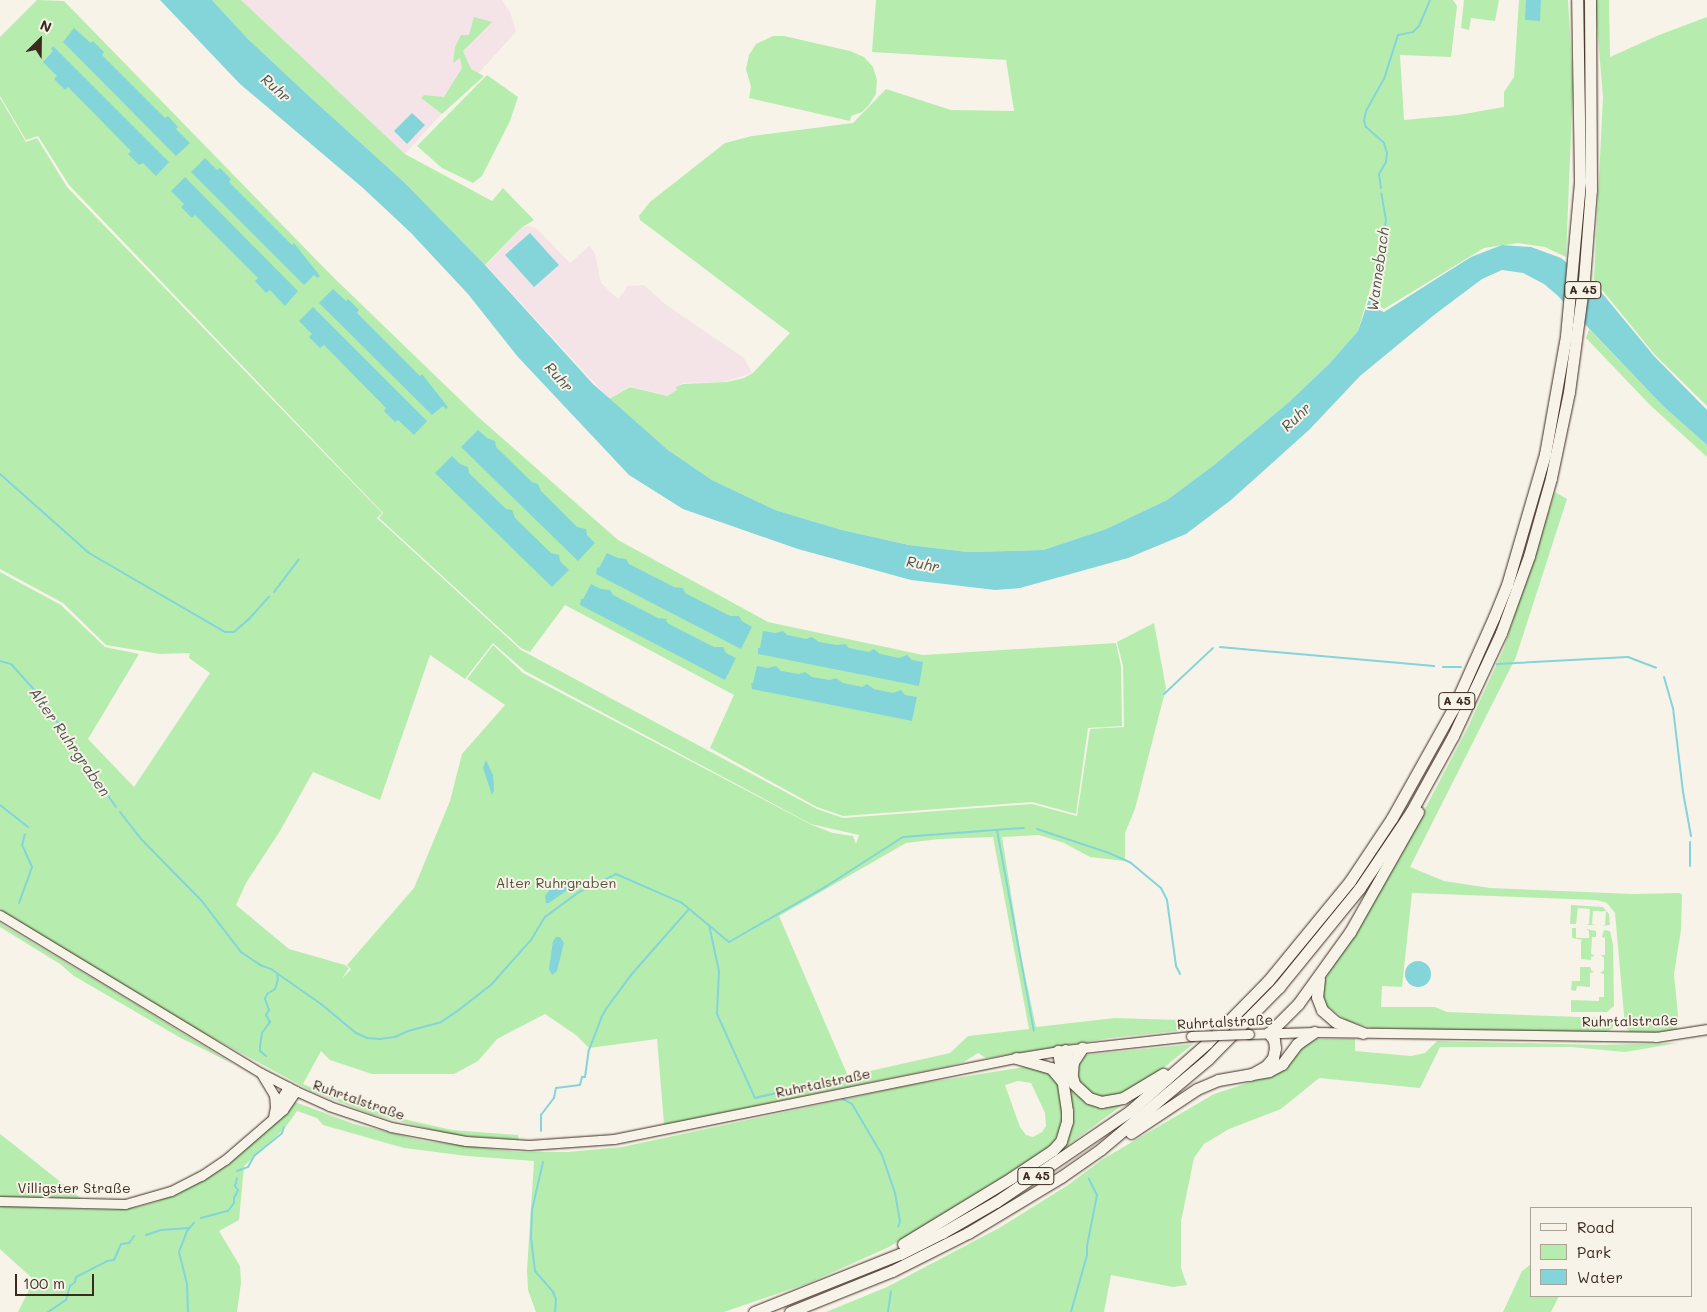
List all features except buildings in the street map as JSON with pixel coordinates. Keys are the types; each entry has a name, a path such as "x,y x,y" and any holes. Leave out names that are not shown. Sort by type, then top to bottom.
{"highway":[{"name":"A 45","path":"790,1312 892,1271 968,1233 1061,1177 1101,1149 1209,1058 1279,987 1318,942 1388,848 1423,792 1481,680 1504,625 1529,556 1542,490 1569,392 1584,280 1590,190 1586,85 1577,0"},
{"name":"A 45","path":"1586,85 1590,0"},
{"name":"A 45","path":"754,1312 900,1254 996,1202 1130,1111 1207,1043 1268,982 1350,881 1412,785 1453,709 1494,618 1542,490"},
{"path":"1250,1075 1266,1066 1273,1058 1274,1040 1269,1033 1298,1004 1323,971 1368,904 1428,794 1453,736"},
{"path":"1323,971 1316,991 1322,1010 1336,1022 1363,1033"},
{"path":"1101,1149 1125,1136 1197,1089 1218,1080 1269,1071 1282,1064 1297,1044 1314,1032"},
{"path":"1016,1058 1044,1065 1067,1079 1089,1098 1101,1102 1111,1101 1147,1085 1207,1043"},
{"path":"1067,1079 1073,1062 1082,1048"},
{"path":"845,1277 954,1215 1053,1150 1061,1140 1067,1121 1067,1079 1062,1050"}],"main road":[{"name":"Ruhrtalstraße","path":"0,914 260,1073 292,1089 367,1120 417,1134 501,1144 560,1144 614,1139 671,1130 928,1074 1016,1058 1062,1050 1191,1036 1314,1032 1656,1038 1707,1029"},
{"path":"260,1073 271,1087 275,1108 273,1118"},
{"path":"275,1108 292,1089"},
{"name":"Villigster Straße","path":"0,1202 112,1205 147,1199 189,1182 214,1168 241,1147 288,1105 292,1089"}],"shaded area":[{"path":"241,0 502,0 510,12 516,32 405,154"},
{"path":"526,226 536,228 570,263 589,246 595,253 601,283 618,299 628,286 644,285 665,304 744,358 752,373 724,382 683,383 676,387 678,390 667,396 630,386 609,399 486,265 521,228"}],"green space":[{"path":"37,0 64,1 331,275 477,416 618,540 768,622 923,655 1116,643 1121,666 1122,726 1088,728 1076,814 1032,802 843,816 817,807 710,748 734,695 565,605 530,652 521,648 379,518 383,513 69,185 38,136 26,140 0,96 0,37"},
{"path":"212,0 241,0 405,154 492,201 503,188 534,220 521,228 485,265 405,183 247,38"},
{"path":"876,0 1453,0 1457,6 1451,57 1400,55 1404,120 1458,115 1504,107 1504,92 1514,77 1519,0 1568,0 1573,85 1566,257 1545,247 1518,243 1484,248 1384,309 1381,307 1373,279 1358,331 1329,364 1289,402 1214,465 1167,500 1106,529 1043,550 968,552 909,545 842,530 775,510 712,480 668,450 609,399 630,387 667,396 677,390 676,387 683,384 727,382 744,378 753,373 790,333 640,220 639,216 650,202 725,143 752,136 853,123 886,89 951,110 1014,111 1006,60 872,52"},
{"path":"1464,0 1499,0 1495,21 1471,18 1469,30 1461,28"},
{"path":"1595,0 1609,0 1610,57 1659,35 1707,17 1707,406 1655,355 1594,280 1603,97"},
{"path":"474,17 492,22 463,51 471,69 484,76 442,114 421,98 424,95 444,97 462,68 460,58 453,63 455,47 461,35 469,35"},
{"path":"773,36 784,36 850,51 864,57 873,67 877,80 876,94 869,105 862,112 851,116 850,121 749,98 751,87 746,69 749,55 756,44"},
{"path":"487,75 518,97 510,121 482,176 473,183 442,168 417,146"},
{"path":"0,98 26,142 37,138 67,187 382,513 377,518 521,650 817,809 843,818 1032,804 1077,816 1090,729 1124,727 1123,666 1117,642 1154,623 1166,688 1135,809 1125,833 1125,861 1090,857 1064,843 1039,835 1002,837 1021,956 1036,1027 1115,1018 1180,1020 1197,1029 1110,1038 986,1058 978,1053 964,1062 948,1066 668,1124 664,1124 657,1039 589,1048 576,1035 545,1014 497,1039 478,1061 454,1074 372,1074 330,1060 321,1051 303,1084 331,1096 390,1116 452,1130 518,1135 519,1140 453,1135 371,1114 311,1091 180,1020 0,910 0,572 61,605 105,647 139,654 88,739 134,787 210,673 189,658 190,653 160,654 106,645 63,603 0,569","holes":["493,643 525,671 811,824 859,835 856,844 853,836 833,833 812,825 523,673 493,645 467,679 505,705 462,754 450,801 414,888 347,965 351,969 342,979 349,968 345,965 289,949 236,905 246,883 280,831 313,772 380,800 430,655 465,679","993,837 1029,1029 968,1036 950,1053 848,1076 779,916 906,843 939,839"]},
{"path":"1589,329 1663,406 1707,445 1707,457 1650,405 1586,338"},
{"path":"1555,492 1567,499 1516,657 1410,867 1444,881 1490,888 1633,894 1680,893 1682,895 1681,930 1674,974 1679,1025 1676,1025 1677,1029 1651,1033 1630,1032 1625,1026 1615,913 1607,903 1597,900 1412,893 1402,987 1382,986 1381,1007 1435,1007 1447,1012 1607,1018 1613,1023 1613,1028 1605,1033 1373,1028 1347,1021 1323,1003 1324,981 1399,858 1467,729 1504,648"},
{"path":"1571,905 1603,907 1609,914 1610,925 1601,926 1605,925 1606,911 1593,911 1592,924 1596,925 1586,925 1589,924 1590,909 1578,908 1576,924 1570,924"},
{"path":"0,923 233,1064 179,1037 74,976 60,964 0,927"},
{"path":"1572,928 1576,928 1576,938 1589,938 1589,931 1586,929 1596,931 1596,937 1592,937 1591,954 1595,956 1591,957 1591,960 1581,959 1581,941 1583,940 1572,938"},
{"path":"1604,930 1610,931 1613,945 1614,1006 1607,1012 1571,1012 1571,1000 1599,1001 1599,997 1604,997 1604,974 1600,973 1604,970 1604,958 1601,955 1605,955 1605,938 1602,937"},
{"path":"1580,967 1590,967 1594,972 1590,973 1590,987 1577,986 1576,991 1571,990 1572,981 1580,981"},
{"path":"1314,1039 1355,1039 1355,1051 1411,1056 1425,1053 1437,1041 1601,1045 1678,1043 1625,1052 1571,1047 1440,1047 1420,1088 1319,1078 1281,1109 1229,1129 1204,1144 1194,1158 1181,1221 1181,1268 1187,1285 1173,1287 1111,1275 1104,1312 826,1312 887,1287 999,1228 1068,1185 1103,1159 1214,1094 1275,1074 1305,1042"},
{"path":"1193,1044 1151,1078 1110,1098 1094,1096 1082,1088 1076,1077 1077,1062 1085,1055"},
{"path":"1062,1065 1076,1095 1089,1103 1144,1089 1045,1162 1065,1137"},
{"path":"1031,1066 1038,1067 1057,1078 1064,1125 1049,1149 889,1247 809,1283 724,1312 536,1312 528,1290 527,1270 534,1161 467,1156 404,1148 323,1125 317,1118 297,1111 285,1128 244,1166 239,1220 219,1231 240,1266 241,1283 237,1312 18,1312 34,1280 0,1249 0,1206 110,1210 138,1207 156,1202 198,1183 230,1163 295,1102 354,1124 424,1141 519,1152 568,1152 622,1147 911,1085","holes":["1018,1081 1031,1083 1045,1113 1046,1126 1042,1132 1033,1137 1026,1135 1020,1127 1005,1085"]},
{"path":"0,1134 18,1148 83,1200 0,1197"},
{"path":"1530,1265 1530,1297 1558,1297 1551,1312 1503,1312 1522,1271"}],"water":[{"name":"Ruhr","path":"160,0 212,0 247,38 405,183 485,265 593,384 668,450 712,480 775,510 842,530 909,545 968,552 1043,550 1106,529 1167,500 1214,465 1289,402 1329,364 1358,331 1377,276 1377,309 1384,312 1471,257 1502,245 1531,247 1561,258 1597,287 1654,356 1707,410 1707,445 1663,406 1557,295 1544,284 1523,273 1502,270 1482,279 1434,315 1360,376 1310,429 1231,500 1186,534 1128,558 1020,588 995,590 911,580 798,549 683,509 629,475 518,357 468,294 411,233 363,188 240,84"},
{"path":"1526,0 1541,0 1540,21 1525,20"},
{"path":"74,28 91,43 93,41 104,52 102,55 165,118 168,116 178,127 176,129 190,143 176,156 63,42"},
{"path":"53,46 169,162 156,176 143,163 139,165 128,154 131,151 68,87 65,90 54,79 57,76 43,62 53,51 51,49"},
{"path":"412,113 425,125 407,144 394,131"},
{"path":"205,158 217,170 220,168 231,179 229,182 292,245 294,243 320,276 317,278 314,275 304,285 191,172"},
{"path":"185,177 298,291 285,306 270,290 266,293 255,281 258,278 195,215 192,218 181,207 184,204 171,191"},
{"path":"530,233 559,265 534,287 505,255"},
{"path":"333,289 346,301 348,299 359,310 357,313 420,376 422,374 448,407 446,409 443,406 432,415 319,303"},
{"path":"313,307 427,421 414,435 398,420 395,422 384,411 386,408 324,345 320,348 309,337 312,334 299,321"},
{"path":"478,430 487,438 495,441 496,447 532,482 538,484 541,491 577,527 586,529 587,535 595,543 578,561 461,447"},
{"path":"452,456 460,464 468,467 469,473 506,509 512,510 515,518 551,553 559,555 560,561 569,570 552,587 435,473"},
{"path":"607,553 626,559 629,564 674,587 683,588 685,593 730,616 739,616 742,621 752,627 741,649 596,574 597,567 599,568"},
{"path":"591,584 601,589 610,590 613,595 658,618 667,619 666,621 669,624 714,647 723,647 726,653 736,658 725,680 580,605 581,599 583,599"},
{"path":"763,631 775,633 783,631 787,635 806,639 812,637 819,642 837,645 845,644 849,648 869,652 874,649 880,654 899,658 907,655 912,660 923,662 919,686 758,654"},
{"path":"757,666 768,668 776,666 781,671 799,674 805,672 812,677 830,680 836,678 843,683 862,687 867,684 874,689 893,693 901,690 905,695 917,697 912,721 752,689 751,683 753,683"},
{"path":"486,760 493,775 494,791 492,795 483,768"},
{"path":"567,879 574,883 573,886 549,903 546,903 545,896 550,889 560,880"},
{"path":"556,937 560,937 564,943 557,971 552,975 549,969 553,941"},
{"path":"1418,961 1427,965 1431,974 1427,983 1418,987 1409,983 1405,974 1409,965"}],"waterway":[{"name":"Wannebach","path":"1381,188 1379,174 1386,162 1387,153 1384,143 1366,127 1364,121 1366,111 1384,79 1398,35 1413,32 1419,26 1430,0"},
{"name":"Wannebach","path":"1377,277 1386,220 1381,193"},
{"path":"0,474 89,553 225,632 234,632 269,597"},
{"path":"274,592 299,559"},
{"path":"1220,647 1434,666"},
{"path":"1164,694 1213,648"},
{"path":"1497,664 1628,657 1656,668"},
{"name":"Alter Ruhrgraben","path":"0,661 11,664 38,694 116,807"},
{"path":"1443,667 1461,667"},
{"path":"1664,677 1673,708 1683,792 1691,836"},
{"path":"0,805 28,827"},
{"name":"Alter Ruhrgraben","path":"120,812 141,839 201,900 241,952 260,965 271,969 321,1004 356,1033 367,1038 380,1039 395,1037 408,1031 441,1022 460,1009 491,985 531,940 545,917 579,892 616,874 682,903 729,942 825,887 903,837 1024,828"},
{"path":"1037,829 1109,853 1131,863 1161,888 1167,900 1176,966 1180,974"},
{"path":"997,830 1034,1031"},
{"path":"19,903 32,867 22,845 25,834"},
{"path":"1690,842 1690,866"},
{"path":"541,1131 541,1115 554,1098 556,1088 580,1085 582,1077 585,1077 589,1050 606,1009 631,975 689,909"},
{"path":"709,925 719,971 717,1014 755,1098 836,1079"},
{"path":"266,1056 260,1051 262,1033 270,1022 266,1015 269,1010 265,999 267,994 275,989 278,979 277,975"},
{"path":"843,1099 852,1104 882,1155 895,1193 900,1221 898,1227"},
{"path":"237,1171 248,1167 254,1156 282,1133 284,1127"},
{"path":"543,1162 532,1210 531,1238 535,1271 553,1292 556,1299 555,1312"},
{"path":"201,1218 228,1211 234,1203 238,1190 235,1186 237,1178"},
{"path":"1071,1312 1087,1255 1097,1195 1089,1179"},
{"path":"188,1312 187,1284 179,1252 187,1231 194,1223"},
{"path":"146,1235 161,1230 189,1228"},
{"path":"48,1312 66,1300 70,1286 75,1282 76,1277 107,1261 114,1260 121,1244 129,1243 134,1236"},
{"path":"888,1312 891,1291"}]}
